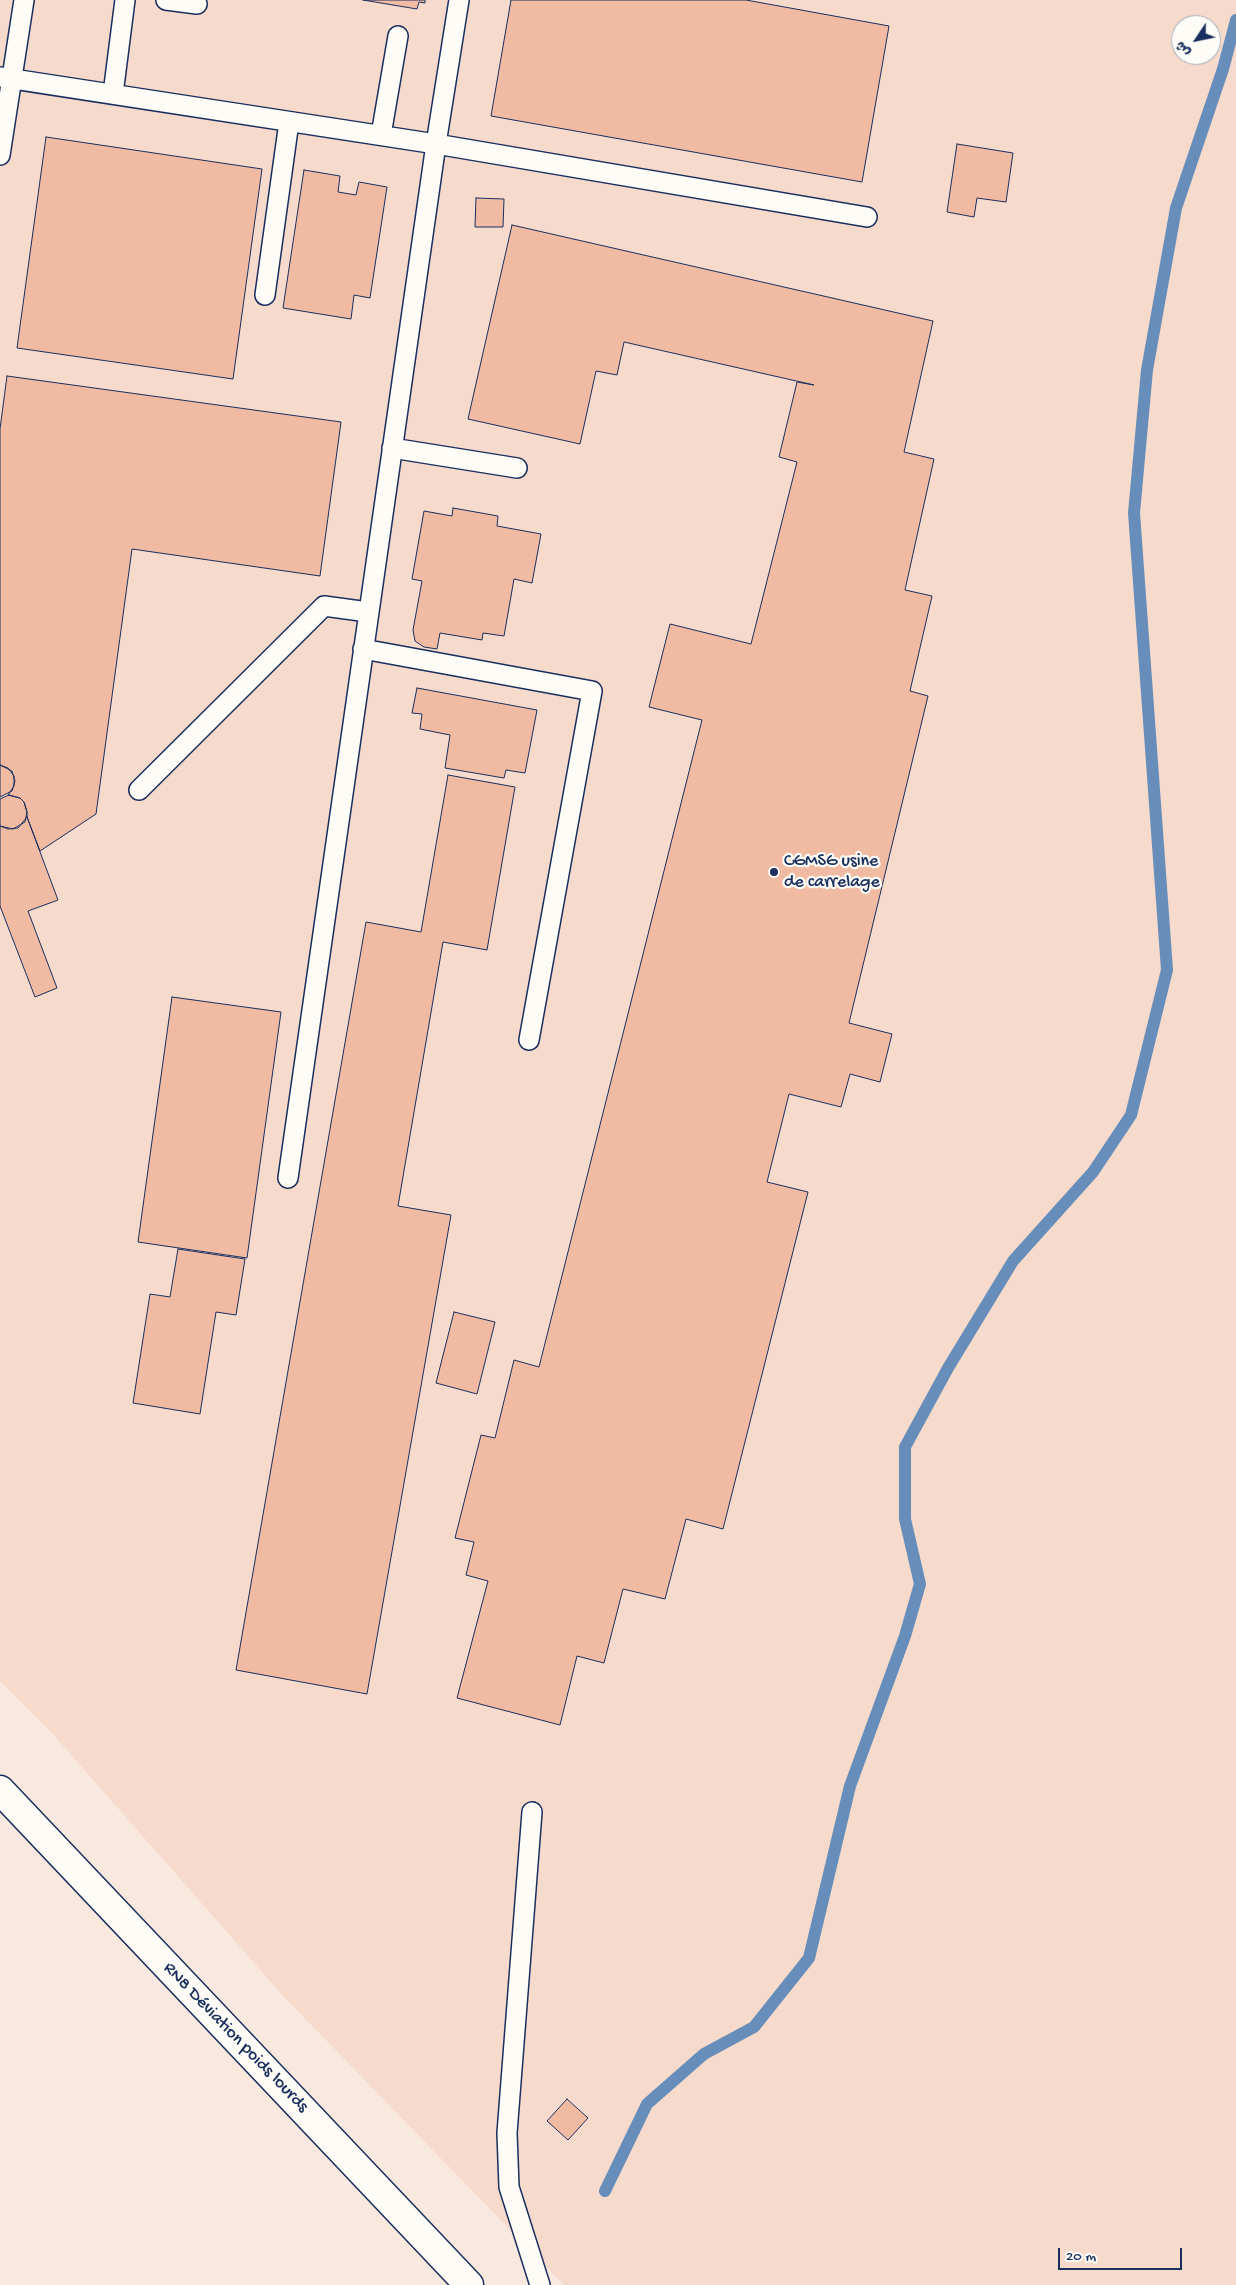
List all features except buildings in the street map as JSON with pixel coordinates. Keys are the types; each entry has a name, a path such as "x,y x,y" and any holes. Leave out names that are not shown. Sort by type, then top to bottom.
{"highway":[{"name":"RN8 Déviation poids lourds","path":"0,1790 469,2285"}],"lane":[{"path":"0,155 6,78 24,0"},
{"path":"113,94 125,0"},
{"path":"166,0 197,4"},
{"path":"288,1178 368,612 436,144 459,0"},
{"path":"381,136 398,36"},
{"path":"6,78 436,144 867,217"},
{"path":"265,295 289,122"},
{"path":"392,448 517,468"},
{"path":"139,790 324,606 368,612"},
{"path":"363,650 592,691 529,1040"},
{"path":"532,1812 506,2133 509,2187 540,2285"}],"shaded area":[{"path":"0,0 1236,0 1236,2285 564,2285 284,1997 52,1733 0,1681"}],"waterway":[{"path":"605,2191 647,2104 704,2054 754,2027 809,1958 850,1786 905,1636 920,1584 905,1519 905,1447 948,1368 1013,1261 1093,1172 1131,1115 1167,970 1134,513 1147,370 1176,208 1223,69 1236,20"}],"place":[{"name":"CGMSG usine de carrelage","path":"774,872"}]}
